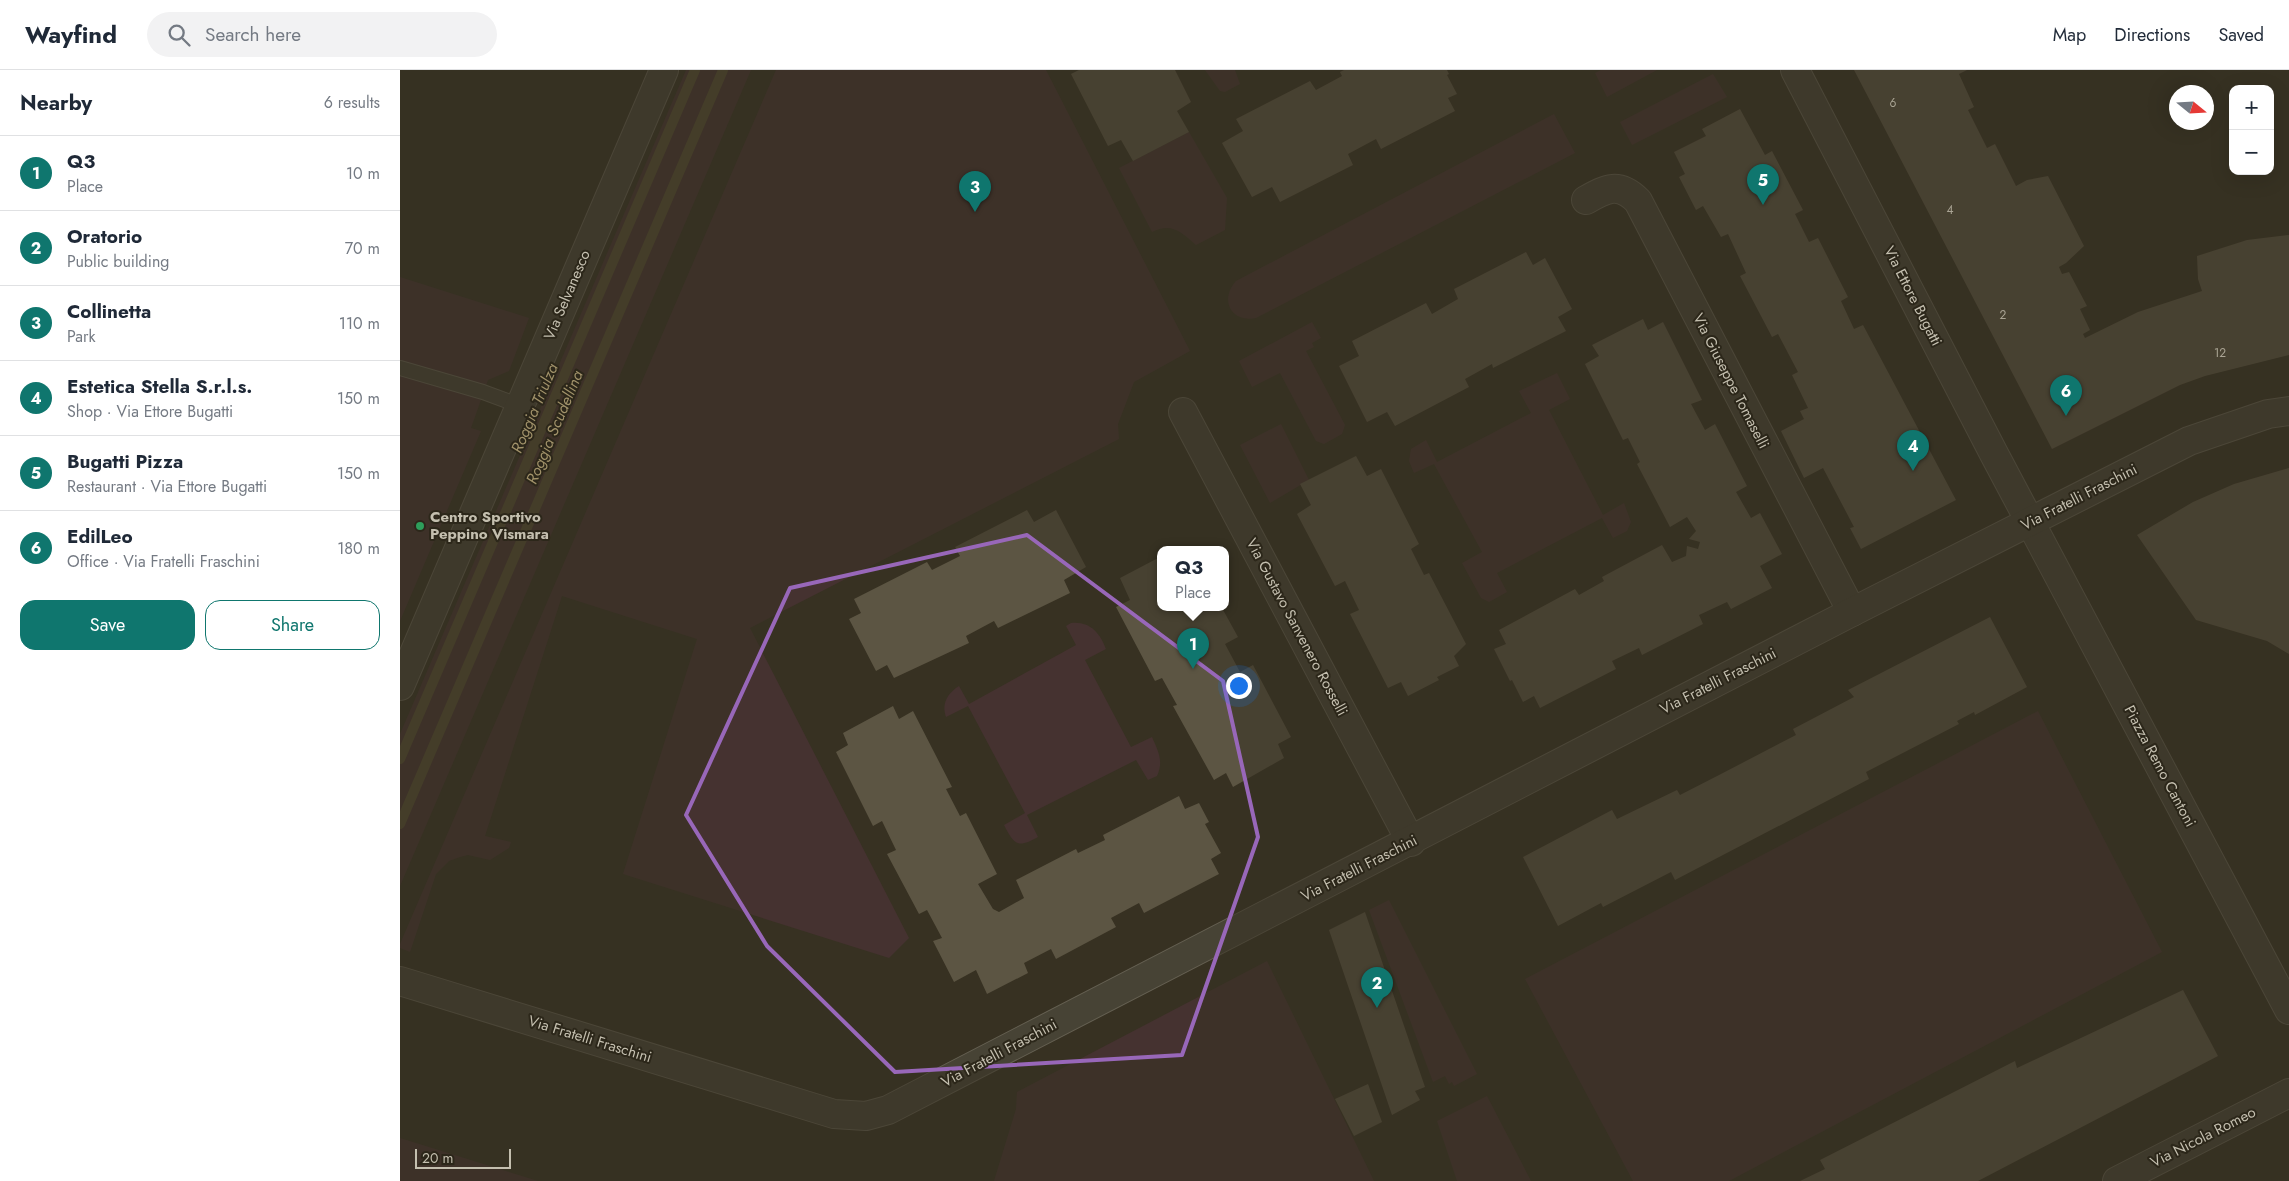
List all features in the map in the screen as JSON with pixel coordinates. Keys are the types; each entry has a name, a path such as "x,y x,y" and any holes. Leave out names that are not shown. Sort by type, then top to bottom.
{"street":[{"name":"Via Selvanesco","path":"400,686 664,70"},
{"name":"Via Ettore Bugatti","path":"1795,70 2031,522"},
{"name":"Via Giuseppe Tomaselli","path":"1586,200 1613,188 1622,189 1630,193 1638,201 1852,612"},
{"name":"Via Fratelli Fraschini","path":"400,981 834,1114 866,1116 888,1110 1411,842 1852,612 2189,441 2268,414 2289,411"},
{"name":"Via Gustavo Sanvenero Rosselli","path":"1183,412 1411,842"},
{"name":"Piazza Remo Cantoni","path":"2031,522 2289,1010"},
{"name":"Via Nicola Romeo","path":"2117,1181 2289,1093"}],"lane":[{"path":"400,368 482,392 521,406"}],"highlighted area":[{"path":"1027,535 1223,681 1258,837 1182,1055 895,1072 767,946 686,815 790,588"}],"shaded area":[{"path":"686,70 751,70 400,886 400,734"},
{"path":"776,70 1046,70 1190,351 1134,382 1118,424 1119,439 750,628 909,938 889,958 623,874 697,639 562,596 485,836 511,842 509,848 490,860 468,855 449,861 436,874 410,952 400,948 400,944"},
{"path":"1205,70 1235,70 1240,84 1225,92 1220,91"},
{"path":"1601,70 1657,70 1607,97 1595,73"},
{"path":"1713,74 1727,97 1632,145 1620,122"},
{"path":"1554,114 1575,153 1256,318 1247,319 1240,317 1234,314 1230,308 1228,296 1236,281"},
{"path":"1189,132 1227,198 1225,230 1196,245 1176,230 1165,228 1152,232 1119,168"},
{"name":"Centro Sportivo Peppino Vismara","path":"400,277 529,318 509,371 488,380 471,428 481,431 400,621"},
{"path":"1312,322 1321,338 1312,343 1314,347 1306,351 1345,425 1342,434 1324,444 1316,441 1280,373 1252,387 1239,361"},
{"path":"1557,373 1570,399 1549,410 1603,515 1624,503 1631,522 1627,531 1613,538 1602,518 1497,573 1507,592 1489,602 1481,598 1462,563 1482,552 1434,464 1414,473 1409,461 1411,449 1426,440 1437,462 1531,413 1519,391"},
{"path":"1281,424 1309,480 1270,503 1240,445"},
{"path":"1071,623 1089,626 1101,638 1106,649 1085,660 1131,747 1152,737 1159,756 1159,771 1157,776 1148,780 1136,760 1027,815 1038,837 1025,843 1017,843 1004,825 1025,813 968,706 946,717 944,707 946,699 959,686 969,704 1076,645 1066,626"},
{"path":"2038,711 2162,952 1729,1181 1633,1181 1525,979"},
{"path":"1389,900 1477,1074 1454,1086 1452,1082 1449,1084 1445,1076 1433,1082 1369,910"},
{"path":"1267,961 1374,1181 994,1181 1016,1109 1017,1092"},
{"path":"1487,1096 1531,1181 1457,1181 1437,1121"},
{"path":"400,1138 538,1181 400,1181"}],"building":[{"path":"1079,70 1175,70 1191,102 1177,111 1189,132 1133,161 1121,140 1108,146 1071,74"},
{"path":"1344,70 1447,70 1449,74 1447,75 1457,94 1448,98 1455,111 1381,149 1376,139 1348,154 1353,165 1280,202 1272,187 1252,197 1222,143 1243,131 1236,119 1310,81 1316,90 1342,76 1340,72"},
{"path":"1854,70 1967,70 1959,74 1974,107 1968,110 1987,148 1995,144 2016,186 2027,180 2048,176 2084,246 2059,267 2062,274 2069,272 2087,306 2080,309 2090,330 2083,334 2085,338 2138,312 2202,291 2198,279 2197,256 2247,240 2289,235 2289,355 2205,376 2180,385 2052,449"},
{"path":"1740,109 1765,155 1772,151 1803,210 1795,214 1809,242 1818,238 1848,297 1841,301 1854,329 1863,325 1956,500 1861,549 1850,528 1854,527 1823,468 1804,478 1781,431 1804,419 1800,411 1808,408 1792,375 1798,372 1778,334 1772,337 1740,276 1746,273 1728,234 1721,237 1703,206 1696,210 1679,177 1685,174 1674,152 1706,136 1702,129"},
{"path":"1526,252 1533,265 1545,258 1572,309 1558,317 1566,331 1493,368 1492,364 1465,379 1469,387 1395,426 1387,412 1367,422 1339,366 1359,356 1352,341 1426,303 1432,314 1458,299 1454,289"},
{"path":"1643,319 1648,330 1663,322 1702,400 1691,404 1705,430 1715,424 1747,486 1736,492 1751,518 1760,513 1782,554 1760,566 1772,588 1731,609 1727,602 1699,615 1703,624 1642,655 1639,648 1612,661 1616,669 1540,708 1534,696 1523,702 1512,680 1510,681 1494,649 1506,644 1499,630 1575,589 1579,595 1604,581 1602,577 1662,545 1672,562 1686,556 1687,546 1698,549 1700,542 1689,539 1696,531 1687,517 1670,527 1637,464 1640,462 1628,438 1623,440 1585,364 1599,356 1592,345"},
{"path":"1356,456 1367,476 1381,469 1419,544 1411,549 1424,575 1429,573 1466,644 1454,656 1459,666 1437,677 1439,680 1408,696 1401,682 1388,688 1350,614 1359,610 1345,581 1335,586 1297,514 1311,505 1300,484"},
{"path":"2289,468 2289,654 2267,641 2196,620 2137,535 2193,502 2234,484"},
{"path":"1027,510 1034,522 1056,510 1086,567 1064,580 1070,593 998,628 994,621 966,636 969,643 894,678 887,665 876,671 849,619 861,613 854,599 927,562 932,570 960,556 955,547"},
{"path":"1157,559 1157,611 1224,611 1238,637 1225,644 1240,672 1253,665 1291,737 1278,744 1284,758 1233,787 1226,773 1214,780 1173,706 1177,705 1162,678 1155,681 1116,607 1130,600 1120,578"},
{"path":"1990,617 2027,687 1975,715 1974,712 1957,721 1959,724 1866,772 1869,779 1675,880 1671,872 1603,907 1601,903 1558,926 1523,857 1612,810 1617,819 1677,790 1680,795 1721,774 1796,735 1793,729 1854,697 1848,690"},
{"path":"893,706 899,719 913,711 952,787 946,789 960,816 966,813 997,874 978,884 993,909 999,912 1024,898 1016,880 1076,849 1078,853 1105,840 1103,835 1179,796 1185,809 1199,803 1209,822 1205,824 1221,853 1211,859 1219,874 1144,913 1139,903 1111,918 1116,927 1056,959 1051,949 1024,963 1028,973 987,994 976,970 954,982 933,941 942,938 927,910 919,914 887,854 896,850 882,821 873,826 836,752 848,745 843,733"},
{"path":"1365,912 1425,1087 1415,1091 1420,1100 1392,1115 1329,930"},
{"path":"2183,990 2218,1056 1978,1181 1800,1181 1825,1169 1820,1160 2015,1061 2017,1068"},
{"path":"1368,1084 1382,1122 1354,1136 1335,1099"}],"waterway":[{"name":"Roggia Triulza","path":"400,759 695,70"},
{"name":"Roggia Scudellina","path":"400,824 723,70"}],"place":[{"name":"Bugatti Pizza","path":"1763,205"},
{"name":"Collinetta","path":"975,212"},
{"name":"EdilLeo","path":"2066,416"},
{"name":"Estetica Stella S.r.l.s.","path":"1913,471"},
{"name":"Centro Sportivo Peppino Vismara","path":"420,526"},
{"name":"Q3","path":"1193,669"},
{"name":"Oratorio","path":"1377,1008"}]}
